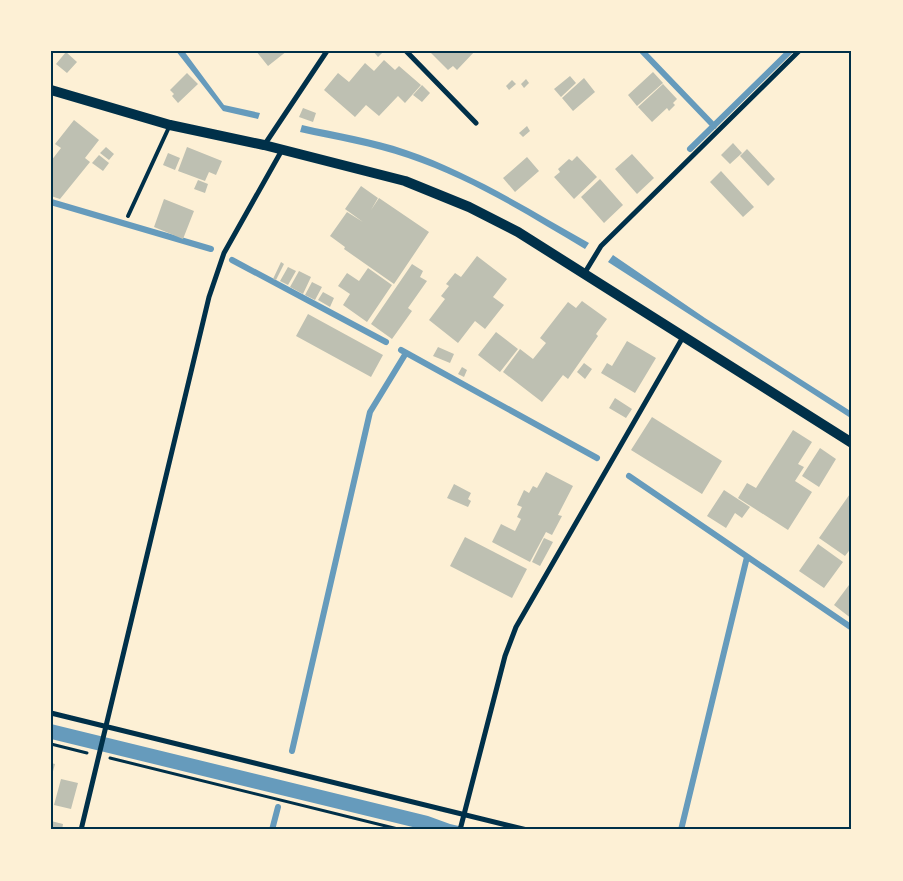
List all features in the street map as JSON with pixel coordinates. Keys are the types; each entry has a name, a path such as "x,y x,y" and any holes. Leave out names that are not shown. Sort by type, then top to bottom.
{"main road":[{"path":"51,90 170,126 264,145 405,181 469,207 518,232 852,443"}],"street":[{"path":"264,145 327,51"},
{"path":"406,51 476,123"},
{"path":"584,275 601,246 798,51"},
{"path":"81,830 209,297 224,254 282,150"},
{"path":"460,830 505,656 516,627 683,337"},
{"path":"51,713 105,729 527,830"}],"lane":[{"path":"128,216 170,126"}],"path":[{"path":"51,744 99,754 402,830"}],"water":[{"path":"176,51 184,51 224,105 260,113 258,119 223,111"},
{"path":"302,125 380,142 430,159 499,192 589,243 585,249 499,199 454,176 408,158 381,150 300,132"},
{"path":"613,255 705,318 852,412 852,419 608,262"},
{"path":"51,724 428,816 450,824 476,830 425,830 51,739"}],"building":[{"path":"256,51 287,51 268,66"},
{"path":"373,51 384,51 378,57"},
{"path":"433,51 475,51 457,70 453,66 448,70 431,53"},
{"path":"66,52 77,62 67,73 56,64"},
{"path":"384,60 395,70 399,66 421,85 405,103 398,96 379,116 366,105 355,117 324,90 338,73 349,82 365,63 374,71"},
{"path":"653,72 663,83 637,106 628,95"},
{"path":"187,73 198,84 178,103 170,90"},
{"path":"570,76 576,83 561,97 554,89"},
{"path":"584,78 595,92 573,111 562,98"},
{"path":"526,79 529,83 524,88 521,84"},
{"path":"512,80 516,84 509,90 506,86"},
{"path":"663,84 677,99 673,103 675,105 669,111 667,108 652,122 638,107"},
{"path":"422,85 430,93 422,102 413,95"},
{"path":"303,108 316,113 313,122 299,117"},
{"path":"74,120 99,140 85,158 90,162 60,199 51,196 51,161 61,148 55,144"},
{"path":"527,126 530,131 523,137 519,133"},
{"path":"733,143 742,153 730,164 721,155"},
{"path":"106,147 114,154 109,160 100,153"},
{"path":"187,147 222,161 216,175 209,172 205,181 178,171"},
{"path":"747,149 775,179 768,186 740,156"},
{"path":"168,153 180,158 175,170 163,165"},
{"path":"632,154 654,178 637,194 615,169"},
{"path":"99,155 109,163 103,171 92,163"},
{"path":"577,156 597,177 574,199 554,177 560,172 558,169 569,159 572,161"},
{"path":"527,157 539,171 515,192 503,178"},
{"path":"721,171 754,207 743,217 710,182"},
{"path":"600,179 623,205 604,223 581,197"},
{"path":"198,180 208,184 205,193 194,189"},
{"path":"361,186 378,198 371,210 379,198 429,232 394,284 344,249 345,247 330,236 347,212 363,222 345,209"},
{"path":"164,199 194,211 183,239 154,227"},
{"path":"477,256 507,279 493,297 504,305 485,329 475,321 458,343 429,320 445,299 441,296 449,286 446,284 455,273 461,277"},
{"path":"281,262 284,264 276,280 273,279"},
{"path":"412,264 423,271 420,277 427,281 408,308 412,311 392,339 371,324"},
{"path":"288,267 296,271 288,285 280,281"},
{"path":"368,268 392,285 367,322 343,305 350,294 338,286 347,273 359,281"},
{"path":"299,271 311,277 303,294 290,287"},
{"path":"312,282 322,287 315,300 305,295"},
{"path":"323,292 334,298 330,307 318,300"},
{"path":"582,301 607,319 596,334 598,336 568,379 563,375 542,402 503,372 520,349 533,359 546,343 540,338 568,302 576,308"},
{"path":"308,314 383,355 371,377 296,336"},
{"path":"496,332 518,349 500,372 478,355"},
{"path":"627,341 656,358 635,393 601,373 607,363 612,366"},
{"path":"438,347 454,354 450,363 433,356"},
{"path":"584,363 592,369 585,379 577,372"},
{"path":"462,367 467,370 464,377 458,374"},
{"path":"615,398 632,409 626,418 609,408"},
{"path":"652,417 722,461 702,494 631,450"},
{"path":"793,430 812,442 798,464 804,467 795,481 812,492 788,530 738,498 747,483 756,488"},
{"path":"820,448 836,459 819,487 802,476"},
{"path":"546,472 573,486 558,515 562,516 552,535 546,532 530,562 492,542 501,524 515,531 521,519 517,517 522,507 517,505 524,490 529,493 533,486 537,488"},
{"path":"454,484 471,493 468,499 471,501 468,507 447,498"},
{"path":"724,490 750,507 742,518 735,513 726,528 707,516"},
{"path":"852,491 852,547 845,556 819,538"},
{"path":"465,537 527,569 512,598 450,566"},
{"path":"544,538 553,542 540,566 532,562"},
{"path":"818,544 843,562 824,588 799,571"},
{"path":"849,585 852,587 852,619 834,605"},
{"path":"51,763 55,764 52,775 51,775"},
{"path":"61,779 78,783 71,809 54,805"},
{"path":"51,821 63,824 62,830 51,830"}],"waterway":[{"path":"642,51 714,126"},
{"path":"690,149 790,51"},
{"path":"51,202 211,249"},
{"path":"232,260 386,342"},
{"path":"401,350 597,458"},
{"path":"292,751 370,412 406,353"},
{"path":"629,476 852,628"},
{"path":"681,830 747,557"},
{"path":"272,830 278,807"}]}
